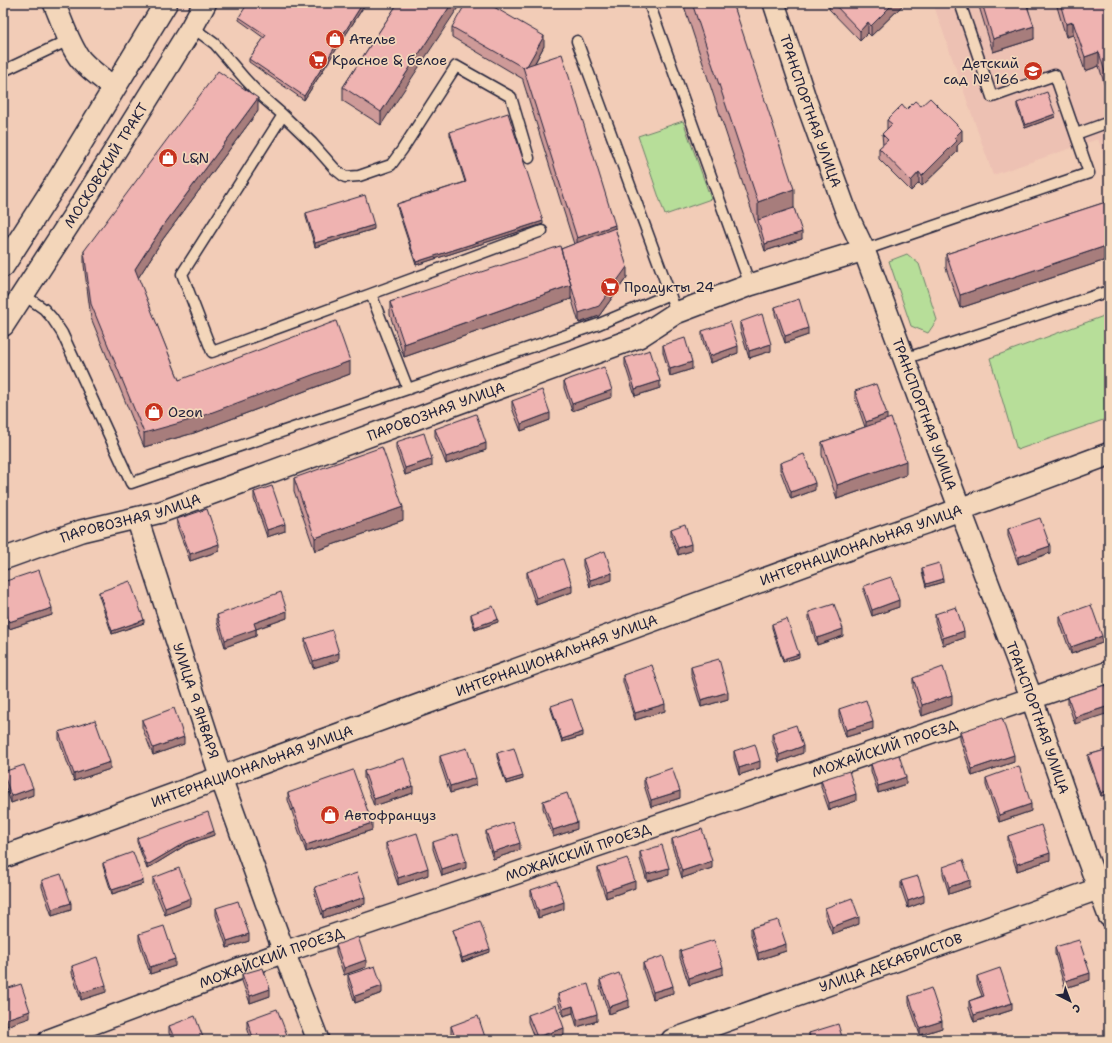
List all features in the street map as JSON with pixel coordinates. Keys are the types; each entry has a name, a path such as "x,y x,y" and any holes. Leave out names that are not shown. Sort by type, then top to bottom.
{"street":[{"path":"54,3 70,40 80,58 114,88"},
{"path":"3,266 59,179 166,3"},
{"name":"МОСКОВСКИЙ ТРАКТ","path":"3,326 85,199 192,27 205,3"},
{"name":"ТРАНСПОРТНАЯ УЛИЦА","path":"774,3 806,101 846,214 864,250 946,472 1104,887 1109,916"},
{"name":"ПАРОВОЗНАЯ УЛИЦА","path":"3,559 81,531 161,512 639,337 673,304 750,285 864,250"},
{"name":"ИНТЕРНАЦИОНАЛЬНАЯ УЛИЦА","path":"3,857 926,522 960,508 1109,454"},
{"name":"УЛИЦА 9 ЯНВАРЯ","path":"137,518 221,778 284,952 318,1040"},
{"name":"МОЖАЙСКИЙ ПРОЕЗД","path":"49,1040 284,952 1109,672"},
{"name":"УЛИЦА ДЕКАБРИСТОВ","path":"672,1040 1104,887"}],"lane":[{"path":"649,3 750,285"},
{"path":"864,250 1089,173 1055,75 992,97 960,3"},
{"path":"192,27 215,44 260,95 283,115 312,143 335,169 345,177 359,176 391,165 456,66 511,96 529,158"},
{"path":"3,71 70,40"},
{"path":"24,295 44,309 62,333 131,483 599,324 673,304 578,41"},
{"path":"283,115 182,274 212,352 542,231"},
{"path":"1076,134 1109,122"},
{"path":"904,359 1109,291"},
{"path":"371,294 408,389"}],"shaded area":[{"name":"Детский сад № 166","path":"933,3 1109,3 1109,170 1098,139 993,175"}],"green space":[{"path":"683,121 711,199 665,215 638,136"},
{"path":"907,254 919,264 937,320 928,333 911,326 889,261"},
{"path":"1109,314 1109,418 1017,450 990,358"}],"building":[{"path":"248,3 363,3 304,96 249,59 266,35 239,17"},
{"path":"398,3 452,3 381,112 343,87"},
{"path":"466,3 487,3 544,36 527,66 523,67 524,68 452,27"},
{"path":"692,3 733,3 794,189 758,202"},
{"path":"833,3 894,3 871,26 868,22 860,31"},
{"path":"982,3 1026,3 1034,26 993,39"},
{"path":"1060,3 1106,3 1109,8 1109,86 1099,52 1085,57 1073,22 1066,24"},
{"path":"562,54 615,225 577,238 523,67"},
{"path":"218,71 258,98 163,226 135,269 179,380 336,321 350,361 194,419 144,433 91,304 84,251"},
{"path":"1047,92 1055,114 1025,125 1017,103"},
{"path":"930,98 962,130 954,138 957,141 922,176 919,172 911,181 879,148 888,140 882,134 892,124 887,120 902,105 906,110 915,101 921,106"},
{"path":"508,113 543,221 416,262 397,204 466,182 450,132"},
{"path":"365,195 374,225 315,243 306,213"},
{"path":"1109,201 1109,245 960,295 946,254"},
{"path":"794,208 802,232 765,244 758,220"},
{"path":"615,228 627,267 599,306 579,313 561,249"},
{"path":"560,246 571,285 404,344 390,302"},
{"path":"799,299 808,328 785,336 775,307"},
{"path":"762,314 771,344 749,351 740,322"},
{"path":"730,322 738,346 710,356 702,331"},
{"path":"685,338 692,362 670,369 663,345"},
{"path":"650,350 660,381 635,389 625,358"},
{"path":"604,367 612,390 572,404 564,381"},
{"path":"876,384 887,414 866,422 855,391"},
{"path":"542,390 550,413 521,424 512,401"},
{"path":"476,414 486,443 446,457 435,429"},
{"path":"891,418 906,461 837,485 822,442"},
{"path":"424,433 432,459 405,468 396,442"},
{"path":"382,447 403,507 315,538 294,478"},
{"path":"804,454 815,483 791,492 780,463"},
{"path":"272,486 285,524 267,530 254,492"},
{"path":"207,509 219,544 190,554 177,519"},
{"path":"1040,518 1050,546 1018,557 1008,529"},
{"path":"685,524 691,544 678,548 671,529"},
{"path":"605,551 612,573 590,580 583,559"},
{"path":"563,559 572,585 536,598 527,572"},
{"path":"939,563 943,579 926,584 922,568"},
{"path":"39,570 52,608 9,622 3,603 3,582"},
{"path":"891,577 899,600 872,610 864,586"},
{"path":"130,581 144,620 112,631 99,592"},
{"path":"281,592 287,611 254,623 256,629 225,640 217,615"},
{"path":"834,604 843,629 817,638 809,612"},
{"path":"1091,605 1102,636 1071,647 1060,616"},
{"path":"493,606 498,619 475,627 471,614"},
{"path":"956,607 964,631 943,638 935,614"},
{"path":"787,619 799,654 783,659 772,624"},
{"path":"332,630 339,653 313,661 305,639"},
{"path":"719,659 728,692 701,700 691,667"},
{"path":"652,665 665,704 635,713 623,675"},
{"path":"943,667 952,695 922,705 913,678"},
{"path":"1105,685 1109,698 1109,706 1075,717 1068,697"},
{"path":"572,699 583,732 562,739 551,706"},
{"path":"866,700 873,722 846,730 839,709"},
{"path":"174,708 184,737 153,748 142,720"},
{"path":"1002,718 1014,755 972,769 960,732"},
{"path":"95,720 110,762 74,774 59,732"},
{"path":"796,725 803,746 779,755 772,733"},
{"path":"755,744 760,761 739,768 734,751"},
{"path":"467,748 476,778 450,786 440,756"},
{"path":"514,748 523,776 506,781 497,753"},
{"path":"1109,749 1109,790 1101,793 1088,755"},
{"path":"899,755 906,777 878,786 871,764"},
{"path":"404,758 413,786 374,799 364,771"},
{"path":"24,765 33,788 11,796 3,772"},
{"path":"1019,766 1031,804 999,815 986,778"},
{"path":"672,768 680,791 651,800 644,778"},
{"name":"Автофранцуз","path":"353,770 372,823 306,845 288,793"},
{"path":"849,771 856,794 829,803 821,780"},
{"path":"567,793 577,822 553,830 543,801"},
{"path":"1109,796 1109,810 1105,797"},
{"path":"208,812 214,831 186,842 147,865 137,838"},
{"path":"513,822 520,843 493,852 486,831"},
{"path":"1041,825 1050,853 1017,864 1008,836"},
{"path":"702,829 712,861 682,871 672,839"},
{"path":"417,833 428,868 398,878 386,843"},
{"path":"458,834 466,861 442,869 433,842"},
{"path":"662,845 669,868 647,874 640,852"},
{"path":"133,852 143,880 112,890 103,863"},
{"path":"627,858 635,881 606,891 598,868"},
{"path":"963,860 970,880 949,887 943,867"},
{"path":"179,868 191,898 165,908 153,878"},
{"path":"357,873 365,897 323,911 315,887"},
{"path":"61,874 71,903 52,909 42,880"},
{"path":"918,876 924,895 908,901 901,881"},
{"path":"557,881 564,902 538,911 531,890"},
{"path":"852,898 859,917 832,927 825,908"},
{"path":"238,901 249,934 227,941 216,908"},
{"path":"778,920 786,944 758,953 751,928"},
{"path":"480,921 490,949 462,958 453,930"},
{"path":"164,926 175,959 150,967 139,934"},
{"path":"358,937 366,960 344,968 336,945"},
{"path":"714,940 723,967 689,978 680,951"},
{"path":"1079,940 1090,973 1065,981 1055,947"},
{"path":"663,956 673,986 653,992 643,963"},
{"path":"97,957 106,985 81,993 72,966"},
{"path":"375,966 382,986 355,996 348,975"},
{"path":"263,968 270,989 250,996 242,974"},
{"path":"1000,968 1012,1003 974,1015 969,1001 984,996 977,976"},
{"path":"619,973 629,1000 609,1007 600,980"},
{"path":"21,984 30,1011 3,1020 3,990"},
{"path":"588,984 597,1014 577,1020 573,1006 563,1009 558,994"},
{"path":"931,988 942,1021 920,1028 909,996"},
{"path":"556,1005 564,1028 537,1037 528,1015"},
{"path":"277,1009 287,1035 274,1040 254,1040 247,1020"},
{"path":"195,1016 204,1040 175,1040 169,1026"},
{"path":"478,1016 486,1040 456,1040 451,1026"},
{"path":"838,1024 843,1040 811,1040 809,1033"}],"place":[{"name":"Ателье","path":"335,39"},
{"name":"Красное & белое","path":"318,60"},
{"name":"Детский сад № 166","path":"1033,71"},
{"name":"L&N","path":"168,158"},
{"name":"Продукты 24","path":"610,287"},
{"name":"Ozon","path":"154,412"},
{"name":"Автофранцуз","path":"330,815"}]}
